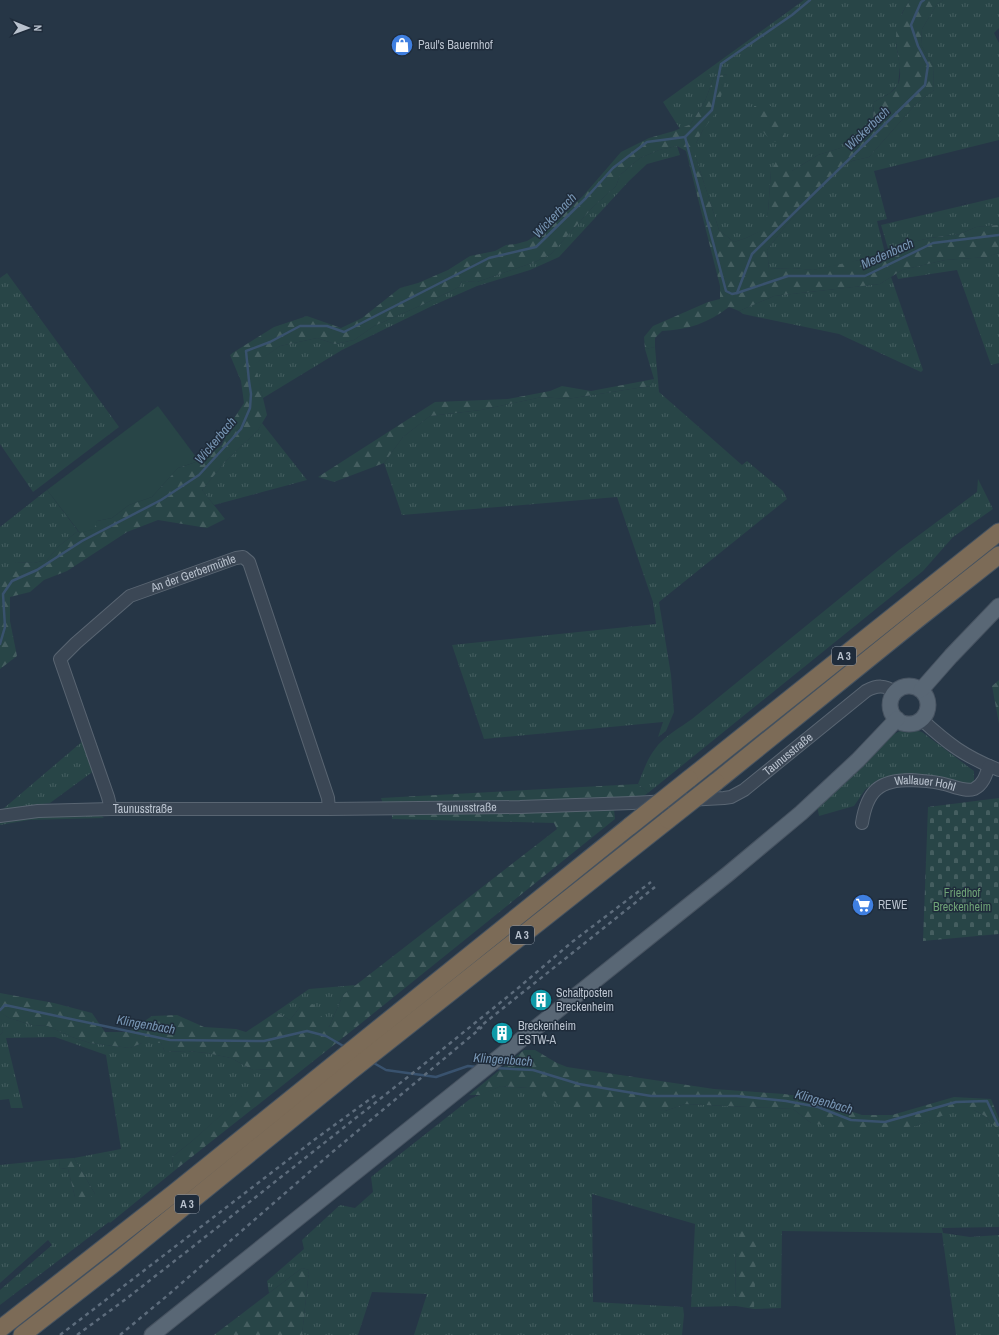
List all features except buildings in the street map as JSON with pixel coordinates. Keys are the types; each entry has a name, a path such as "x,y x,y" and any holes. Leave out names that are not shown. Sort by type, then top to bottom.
{"highway":[{"name":"A 3","path":"22,1335 116,1262 351,1071 370,1045 630,826 999,532"},
{"name":"A 3","path":"0,1329 174,1193 345,1055 370,1045 668,820 999,555"}],"main road":[{"path":"921,690 999,606"},
{"path":"908,686 921,690 927,701 927,708 921,719 916,722 909,723 897,720 893,715 890,703 895,692 898,689 908,686"},
{"path":"152,1335 734,869 801,813 858,760 897,720"}],"street":[{"name":"An der Gerbermühle","path":"110,809 108,797 60,659 130,596 236,558 243,557 249,562 328,798 329,809"},
{"name":"Taunusstraße","path":"0,816 38,811 110,809 329,809 607,804 724,798 731,797 744,790 866,691 879,686 890,688 895,692"},
{"path":"921,719 953,747 994,768"},
{"name":"Wallauer Hohl","path":"862,823 864,809 868,800 873,792 881,785 891,782 917,780 970,790 979,786 994,768"}],"green space":[{"path":"804,0 910,0 902,13 896,45 900,66 898,85 890,93 874,102 873,121 847,146 818,155 792,171 771,171 768,212 763,230 734,242 719,230 696,158 696,143 727,74 714,77 705,101 691,124 680,129 663,102"},
{"path":"910,0 943,0 937,4 922,29 921,45 933,65 934,90 915,105 869,157 852,161 838,169 787,224 767,250 769,269 792,268 813,270 868,258 889,252 908,243 960,234 976,227 997,225 999,225 999,253 987,257 945,260 902,270 880,284 774,296 739,311 729,307 714,317 697,325 662,331 655,338 655,347 645,349 644,337 653,326 708,302 720,299 720,286 686,151 677,146 659,150 640,158 620,175 616,186 592,208 551,254 535,262 477,282 462,281 459,287 374,326 354,340 335,344 317,338 280,346 255,364 267,415 258,430 226,461 202,490 225,519 207,528 158,520 127,532 67,571 44,580 30,592 10,597 10,621 17,656 0,669 0,584 4,572 16,562 34,563 47,560 59,546 78,531 80,533 97,521 112,518 129,505 152,497 178,468 199,461 222,445 229,426 244,403 241,381 230,355 234,352 274,327 307,316 341,328 362,318 400,288 418,283 448,270 470,256 495,251 506,245 527,241 552,226 583,196 621,152 649,138 674,131 691,124 705,101 714,77 727,74 717,111 703,130 696,143 696,158 719,230 734,242 762,230 768,212 771,171 778,158 786,157 792,171 818,155 847,146 873,121 874,102 890,93 897,86 900,76 900,69 896,32 900,18"},
{"path":"943,0 999,0 999,28 994,33 999,43 999,140 874,171 887,219 877,221 885,253 848,263 813,270 792,268 769,269 767,250 787,224 838,169 852,161 869,157 915,105 934,90 933,65 921,45 922,29 937,4"},
{"path":"754,106 771,106 783,122 785,141 773,142 766,135 758,122"},
{"path":"677,146 680,155 647,164 629,181 559,257 530,270 477,286 434,305 342,350 263,398 254,364 280,346 317,338 335,344 354,340 374,326 459,287 462,281 477,282 535,262 551,254 592,208 616,186 620,175 640,158 659,150"},
{"path":"999,197 999,225 976,227 960,234 908,243 889,252 881,225"},
{"path":"999,253 999,363 991,365 957,270 898,279 896,274 902,270 945,260 986,257"},
{"path":"7,273 119,427 33,492 0,444 0,278"},
{"path":"891,277 923,370 921,372 839,334 743,314 739,311 774,296 880,284"},
{"path":"655,347 659,392 742,465 747,461 783,491 787,499 659,602 671,675 674,712 666,731 658,737 663,722 484,739 452,645 656,624 653,602 617,497 402,515 384,463 403,437 430,416 481,410 542,397 567,399 650,386 654,379 645,349"},
{"path":"654,379 650,386 567,399 542,397 481,410 430,416 403,437 384,463 334,482 318,477 435,402 508,399 550,391 562,386 591,391"},
{"path":"158,406 199,461 178,468 152,497 129,505 112,518 97,521 94,529 80,533 47,490"},
{"path":"262,423 307,480 214,505 202,490 226,461 258,430"},
{"path":"978,479 993,509 953,537 923,571 648,793 638,784 650,757 663,740 672,732 692,719 899,550 977,492"},
{"path":"47,490 78,531 59,546 47,560 34,563 16,562 0,584 0,527"},
{"path":"999,680 999,724 992,686"},
{"path":"906,728 922,732 974,771 974,781 970,784 910,775 890,776 876,781 865,790 854,806 819,816 817,805 892,735"},
{"path":"84,740 95,770 50,803 3,809"},
{"path":"638,784 648,793 639,799 383,804 381,798"},
{"name":"Friedhof Breckenheim","path":"999,798 999,934 923,941 928,807"},
{"path":"614,809 615,819 354,1029 174,1171 172,1157 191,1142 272,1069 253,1070 231,1058 207,1053 187,1051 165,1052 161,1043 142,1043 130,1048 90,1043 69,1036 48,1026 32,1025 9,1018 1,1013 3,1032 0,1035 0,993 54,1003 92,1013 105,1032 128,1032 152,1016 177,1015 204,1027 236,1029 246,1032 276,1012 290,1020 300,1007 313,1004 329,1027 343,995 557,829 554,823 392,819 392,814"},
{"path":"101,815 104,818 29,820 0,825 0,821 31,817"},
{"path":"356,985 343,995 329,1027 300,1007 290,1020 276,1012 309,989"},
{"path":"0,1012 9,1018 32,1025 48,1026 69,1036 90,1043 130,1048 142,1043 161,1043 165,1052 187,1051 207,1053 231,1058 253,1070 273,1069 172,1157 174,1171 110,1223 109,1222 0,1305 0,1290 52,1245 48,1240 0,1283 0,1165 59,1159 60,1168 68,1169 75,1197 95,1194 74,1158 121,1149 106,1055 55,1037 6,1038 23,1108 11,1108 9,1099 0,1100 0,1035 3,1032"},
{"path":"524,1050 535,1050 567,1067 714,1089 784,1094 812,1098 862,1115 892,1115 954,1097 991,1099 999,1119 999,1130 985,1116 974,1110 954,1111 916,1126 864,1132 811,1123 793,1109 685,1104 665,1111 572,1109 558,1104 529,1088 501,1086 481,1095 469,1095"},
{"path":"501,1086 529,1088 538,1092 665,1111 685,1104 793,1109 811,1123 916,1126 954,1110 974,1110 985,1116 999,1130 999,1227 942,1228 943,1233 970,1237 999,1235 999,1335 956,1335 942,1233 782,1231 781,1308 754,1309 753,1301 735,1247 736,1306 691,1307 695,1224 592,1194 593,1302 683,1307 684,1315 682,1335 414,1335 427,1294 372,1292 358,1335 302,1335 309,1270 302,1268 269,1293 267,1281 304,1249 302,1240 340,1205 355,1208 373,1192 371,1177 470,1099"},
{"path":"74,1158 95,1194 83,1203 75,1197 68,1169 60,1168 59,1159"},
{"path":"741,1231 757,1231 754,1309 736,1306 735,1247"},
{"path":"302,1268 309,1270 302,1335 214,1335"}],"waterway":[{"path":"685,137 712,110 721,64 792,15 810,0"},
{"name":"Wickerbach","path":"0,644 5,627 3,594 12,581 37,570 82,541 161,500 199,475 241,429 250,408 251,394 246,351 270,342 300,326 327,326 344,332 489,258 536,247 586,198 613,168 647,142 685,137 726,291 732,294 737,293 752,254 925,85 928,65 918,46 911,25 921,2 924,0"},
{"name":"Medenbach","path":"737,293 788,276 865,276 933,243 999,235"},
{"name":"Klingenbach","path":"0,1010 5,1005 170,1040 264,1041 307,1031 326,1036 345,1047"},
{"name":"Klingenbach","path":"372,1062 386,1070 436,1077 468,1066 477,1067"},
{"name":"Klingenbach","path":"494,1068 533,1070 579,1084 651,1096 737,1096 786,1101 818,1107 851,1120 885,1122 956,1102 987,1101 999,1125"}],"railway":[{"path":"77,1335 195,1245 428,1061 572,942 651,882"},
{"path":"477,1029 655,887"},
{"path":"120,1335 330,1154 482,1027"},
{"path":"60,1335 314,1140 377,1094"}],"place":[{"name":"Paul's Bauernhof","path":"402,45"},
{"name":"REWE","path":"863,905"},
{"name":"Schaltposten Breckenheim","path":"541,1000"},
{"name":"Breckenheim ESTW-A","path":"502,1033"}]}
